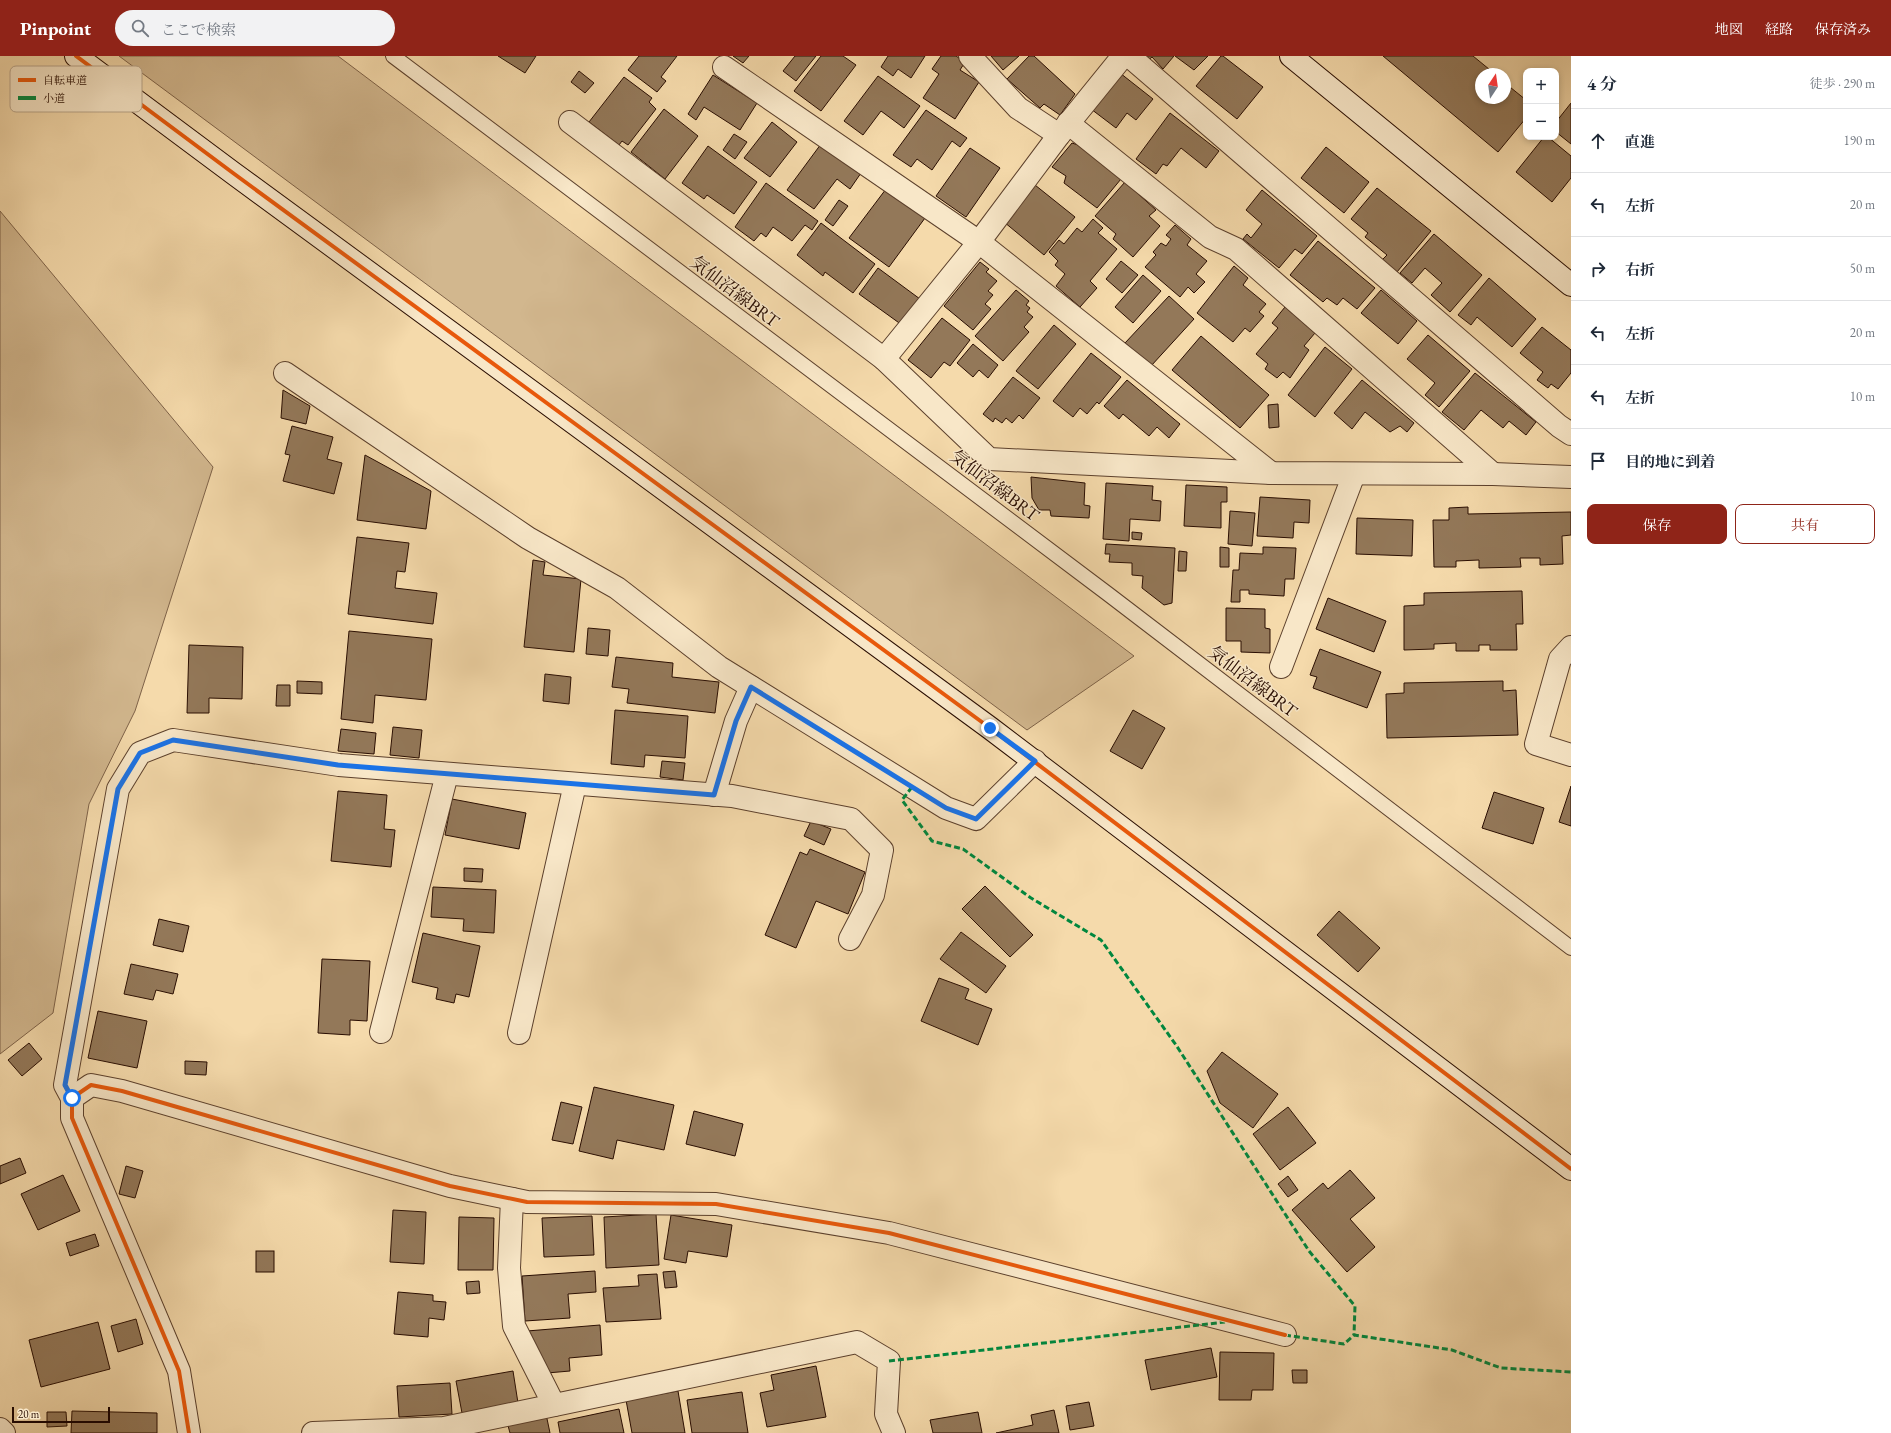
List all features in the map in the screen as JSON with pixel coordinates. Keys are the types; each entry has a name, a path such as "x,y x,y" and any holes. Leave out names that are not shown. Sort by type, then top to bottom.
{"street":[{"path":"76,56 89,66"},
{"path":"970,56 1018,108 1064,129 1210,237 1236,249 1493,474"},
{"path":"884,360 979,242 1064,129 1123,56"},
{"path":"1129,56 1553,421 1571,434"},
{"path":"1291,56 1571,285"},
{"path":"724,67 979,242 1271,474"},
{"path":"142,105 1035,761 1571,1169"},
{"path":"570,122 884,360 989,459 1271,474 1493,474 1571,477"},
{"path":"285,373 528,538 617,588 719,667 946,808 976,819 1035,761"},
{"path":"1281,667 1354,474"},
{"path":"1571,647 1560,659 1536,744 1571,755"},
{"path":"714,795 736,721 751,687"},
{"path":"188,1433 179,1371 72,1118 72,1098 65,1085 118,789 140,753 173,740 338,765 732,796 851,819 882,850 873,895 850,939"},
{"path":"381,1032 447,774"},
{"path":"519,1033 576,784"},
{"path":"72,1098 91,1085 122,1091 450,1186 527,1202 716,1204 881,1232 1285,1335"},
{"path":"512,1199 509,1268 514,1326 554,1405"},
{"path":"313,1433 444,1428 857,1342 889,1361 886,1414 894,1433"},
{"path":"0,1429 4,1433"}],"lane":[{"name":"気仙沼線BRT","path":"393,56 1114,599 1571,948"}],"shaded area":[{"path":"119,56 338,56 1134,656 1027,730 142,73 142,66 132,66"},
{"path":"0,211 213,467 135,711 89,804 53,1013 0,1054"}],"building":[{"path":"498,56 536,56 525,73"},
{"path":"639,56 677,56 661,77 666,81 657,92 628,70"},
{"path":"733,56 749,56 743,63"},
{"path":"795,56 816,56 796,81 783,71"},
{"path":"821,56 843,56 856,65 821,111 794,91"},
{"path":"888,56 925,56 911,78 898,69 893,76 881,67"},
{"path":"941,56 956,56 965,62 960,70 979,82 955,119 923,98 939,74 932,69"},
{"path":"991,56 1019,56 1003,70"},
{"path":"1029,56 1034,56 1075,94 1060,115 1044,104 1040,108 1007,79"},
{"path":"1138,56 1174,56 1163,69 1152,57 1145,63"},
{"path":"1175,56 1208,56 1194,70"},
{"path":"1221,56 1263,87 1237,119 1196,86"},
{"path":"1383,56 1473,56 1488,68 1475,68 1475,104 1511,104 1511,88 1523,98 1523,122 1498,152"},
{"path":"579,71 594,83 585,93 571,82"},
{"path":"1120,73 1153,99 1136,120 1127,113 1116,128 1091,109"},
{"path":"713,75 757,103 740,130 704,107 696,120 688,114"},
{"path":"878,76 920,106 904,128 881,111 863,135 844,121"},
{"path":"624,77 652,98 649,102 656,109 628,145 622,141 619,145 589,122"},
{"path":"1571,103 1571,144 1559,134 1559,118"},
{"path":"664,109 698,136 665,179 631,152"},
{"path":"926,110 967,138 960,147 952,141 932,170 917,159 911,167 893,155"},
{"path":"1170,113 1219,151 1206,168 1181,148 1167,166 1163,164 1156,174 1136,159"},
{"path":"772,122 797,142 770,177 744,158"},
{"path":"734,134 747,142 735,159 723,150"},
{"path":"1542,140 1552,140 1571,156 1571,178 1552,202 1516,172"},
{"path":"1072,143 1081,146 1121,179 1097,208 1064,183 1066,176 1052,167"},
{"path":"821,144 861,173 850,189 837,179 814,209 787,190"},
{"path":"708,146 757,182 734,214 707,195 704,199 682,183"},
{"path":"1326,147 1369,182 1344,213 1301,178"},
{"path":"970,148 1000,168 966,217 936,196"},
{"path":"1125,182 1156,210 1149,216 1160,226 1133,257 1113,239 1116,234 1095,216"},
{"path":"766,183 818,221 812,230 805,225 792,241 773,227 766,237 761,233 754,241 735,227"},
{"path":"1035,185 1075,217 1044,255 1004,222"},
{"path":"1377,188 1431,231 1397,272 1382,260 1387,255 1365,237 1368,233 1351,219"},
{"path":"886,189 925,218 889,267 849,238"},
{"path":"1262,190 1317,236 1302,254 1295,249 1279,268 1243,239 1247,234 1251,238 1262,224 1246,210"},
{"path":"839,200 848,206 833,226 825,220"},
{"path":"1093,219 1103,228 1098,233 1117,249 1090,281 1097,288 1080,307 1056,286 1065,274 1055,265 1058,261 1049,252 1059,240 1064,244 1077,228 1082,232"},
{"path":"821,223 875,264 853,293 825,272 823,276 797,255"},
{"path":"1175,225 1191,239 1187,245 1207,261 1196,274 1205,282 1194,293 1188,287 1180,297 1145,267 1156,255 1153,252 1161,243 1166,246 1171,239 1166,235"},
{"path":"1434,234 1482,275 1450,312 1431,295 1442,283 1425,268 1412,283 1400,273"},
{"path":"1318,241 1375,288 1357,309 1343,298 1337,305 1327,298 1323,302 1290,275"},
{"path":"1121,261 1138,275 1122,293 1106,279"},
{"path":"980,262 989,269 986,272 997,281 988,291 993,295 985,304 991,309 973,330 944,306"},
{"path":"1234,266 1248,278 1243,285 1266,304 1259,312 1264,316 1250,332 1245,328 1233,342 1197,313"},
{"path":"878,268 920,299 902,325 859,294"},
{"path":"1143,275 1161,291 1133,323 1115,307"},
{"path":"1489,278 1536,319 1512,347 1477,317 1471,325 1458,315"},
{"path":"1016,290 1029,301 1026,305 1030,308 1027,312 1033,317 1024,327 1029,332 1003,361 975,336"},
{"path":"1381,290 1417,321 1398,344 1361,313"},
{"path":"1169,296 1194,319 1151,366 1125,343"},
{"path":"1285,307 1315,333 1304,346 1309,350 1290,378 1283,372 1277,378 1265,369 1268,364 1256,354 1278,328 1272,323"},
{"path":"942,318 970,340 950,366 944,362 931,378 908,360"},
{"path":"1054,325 1076,344 1038,389 1016,371"},
{"path":"1542,327 1571,350 1571,373 1558,389 1551,384 1548,388 1537,380 1543,372 1520,353"},
{"path":"1428,335 1470,371 1439,407 1425,395 1435,383 1407,359"},
{"path":"1201,336 1269,395 1240,428 1172,370"},
{"path":"973,344 998,365 988,378 979,370 973,377 957,363"},
{"path":"1325,347 1352,369 1315,417 1288,395"},
{"path":"1091,353 1121,377 1099,404 1097,402 1087,414 1080,408 1073,417 1053,401"},
{"path":"1475,373 1536,422 1526,435 1509,421 1503,428 1481,410 1464,430 1442,412"},
{"path":"1013,377 1040,398 1023,419 1019,415 1012,423 1006,418 1002,423 995,418 993,422 983,414"},
{"path":"1127,380 1180,424 1169,438 1157,427 1149,436 1123,414 1119,419 1104,406"},
{"path":"1362,380 1414,423 1407,432 1400,426 1390,432 1365,412 1352,429 1334,413"},
{"path":"283,390 310,406 306,424 281,418"},
{"path":"1278,404 1279,427 1269,428 1268,405"},
{"path":"292,426 333,437 327,459 342,463 334,494 283,481 290,455 285,454"},
{"path":"365,455 431,491 426,529 357,520"},
{"path":"1031,477 1085,483 1084,505 1090,506 1089,518 1051,516 1050,510 1039,510 1032,498"},
{"path":"1106,483 1153,486 1152,500 1161,501 1160,521 1130,519 1129,541 1103,539"},
{"path":"1186,485 1227,487 1227,502 1221,502 1221,528 1184,526"},
{"path":"1260,497 1310,500 1309,523 1294,522 1293,538 1257,536"},
{"path":"1468,507 1468,514 1571,512 1571,535 1562,536 1563,564 1540,565 1540,558 1520,558 1521,567 1479,568 1479,560 1456,561 1456,567 1434,567 1433,520 1449,520 1449,508"},
{"path":"1230,511 1255,513 1252,546 1228,544"},
{"path":"1357,518 1413,520 1412,556 1356,554"},
{"path":"1132,532 1142,533 1141,540 1132,539"},
{"path":"357,537 409,543 405,572 397,571 395,588 437,593 433,624 348,614"},
{"path":"1106,544 1175,548 1172,603 1164,605 1142,588 1143,576 1132,575 1132,563 1109,562 1110,554 1105,554"},
{"path":"1220,547 1229,548 1229,567 1220,567"},
{"path":"1263,547 1296,548 1294,579 1285,579 1284,596 1249,594 1249,590 1240,590 1240,602 1231,602 1233,570 1239,570 1240,553 1263,554"},
{"path":"1179,551 1187,552 1186,571 1178,571"},
{"path":"533,560 545,562 543,575 581,579 574,652 524,647"},
{"path":"1522,591 1523,624 1516,624 1517,650 1490,650 1490,645 1479,645 1479,651 1456,651 1456,643 1434,644 1434,649 1404,650 1404,606 1424,605 1424,593"},
{"path":"1328,598 1386,621 1374,652 1316,629"},
{"path":"1226,608 1265,609 1265,628 1270,629 1270,653 1241,652 1241,641 1226,641"},
{"path":"588,628 610,630 608,656 586,654"},
{"path":"349,631 432,639 426,700 375,695 373,723 341,719"},
{"path":"189,645 243,647 242,699 209,698 209,713 187,713"},
{"path":"1320,649 1381,672 1367,708 1313,688 1317,677 1310,675"},
{"path":"616,657 673,663 672,677 719,682 715,713 627,703 629,689 612,687"},
{"path":"545,674 571,677 569,704 543,701"},
{"path":"297,681 322,682 322,694 297,693"},
{"path":"1503,681 1503,691 1516,690 1518,735 1387,738 1386,694 1404,693 1404,683"},
{"path":"277,685 290,685 290,706 276,706"},
{"path":"615,710 688,716 685,758 645,755 644,767 611,764"},
{"path":"1133,710 1165,728 1142,769 1110,751"},
{"path":"393,727 422,730 419,758 390,755"},
{"path":"341,729 376,733 374,754 338,751"},
{"path":"662,761 685,763 683,780 660,777"},
{"path":"1571,786 1571,826 1559,822"},
{"path":"338,791 387,795 384,829 395,830 391,867 331,861"},
{"path":"1494,792 1544,808 1533,844 1482,828"},
{"path":"452,799 526,813 519,849 445,835"},
{"path":"811,821 831,829 824,845 804,836"},
{"path":"810,849 865,872 848,914 816,901 796,948 765,935 800,852 807,855"},
{"path":"464,868 483,869 482,882 464,881"},
{"path":"985,886 1033,935 1010,957 962,909"},
{"path":"433,887 496,890 494,933 463,931 464,919 431,917"},
{"path":"1339,911 1380,948 1358,972 1317,935"},
{"path":"159,919 189,926 183,952 153,945"},
{"path":"961,932 1006,966 986,993 940,959"},
{"path":"423,933 480,946 469,997 456,994 454,1003 436,999 438,988 412,982"},
{"path":"322,959 370,961 367,1021 350,1020 350,1035 318,1033"},
{"path":"131,964 178,974 173,994 156,990 153,1000 124,994"},
{"path":"939,978 969,989 965,999 992,1009 978,1045 921,1021"},
{"path":"98,1011 147,1021 137,1068 88,1058"},
{"path":"29,1043 42,1059 22,1076 8,1060"},
{"path":"1222,1052 1278,1094 1253,1128 1220,1103 1207,1071"},
{"path":"185,1061 207,1062 206,1075 185,1074"},
{"path":"594,1087 674,1105 664,1150 617,1140 613,1159 579,1151"},
{"path":"561,1102 582,1107 573,1144 552,1140"},
{"path":"1288,1107 1316,1143 1280,1170 1253,1134"},
{"path":"694,1111 743,1124 735,1156 686,1144"},
{"path":"20,1158 26,1173 0,1184 0,1166"},
{"path":"126,1166 143,1171 135,1198 119,1194"},
{"path":"1350,1170 1375,1198 1350,1219 1375,1247 1347,1272 1292,1210 1323,1183 1328,1189"},
{"path":"63,1175 80,1211 38,1230 21,1194"},
{"path":"1288,1176 1298,1190 1288,1197 1278,1184"},
{"path":"393,1210 426,1212 424,1264 390,1262"},
{"path":"656,1214 659,1265 606,1268 604,1217"},
{"path":"671,1215 732,1225 727,1257 688,1251 686,1263 664,1259"},
{"path":"592,1216 594,1255 544,1257 542,1218"},
{"path":"459,1217 494,1218 493,1270 458,1270"},
{"path":"95,1234 99,1246 70,1256 66,1243"},
{"path":"256,1251 274,1251 274,1272 256,1272"},
{"path":"595,1271 596,1292 568,1294 570,1318 525,1321 522,1276"},
{"path":"675,1271 677,1287 665,1288 663,1272"},
{"path":"657,1274 661,1319 606,1322 603,1288 639,1286 638,1275"},
{"path":"479,1281 480,1293 467,1294 466,1282"},
{"path":"398,1292 433,1295 433,1301 446,1302 444,1320 429,1318 428,1337 394,1334"},
{"path":"136,1319 143,1344 118,1352 111,1326"},
{"path":"98,1322 110,1369 41,1387 29,1340"},
{"path":"600,1325 602,1355 569,1358 570,1371 547,1373 527,1331"},
{"path":"1211,1348 1217,1377 1151,1390 1145,1360"},
{"path":"1220,1352 1274,1353 1273,1390 1252,1390 1251,1400 1219,1400"},
{"path":"816,1366 826,1417 767,1427 760,1393 774,1390 771,1375"},
{"path":"1292,1370 1307,1370 1307,1383 1293,1383"},
{"path":"513,1371 518,1403 462,1413 456,1381"},
{"path":"450,1383 452,1414 399,1417 397,1386"},
{"path":"678,1391 685,1433 632,1433 626,1400"},
{"path":"742,1392 748,1433 692,1433 687,1400"},
{"path":"1089,1402 1094,1426 1070,1430 1066,1406"},
{"path":"619,1409 624,1433 560,1433 558,1422"},
{"path":"1054,1410 1059,1433 996,1433 1033,1425 1031,1415"},
{"path":"72,1411 157,1413 157,1433 71,1433"},
{"path":"47,1412 66,1412 67,1426 47,1427"},
{"path":"978,1412 982,1433 933,1433 930,1420"},
{"path":"546,1414 550,1433 510,1433 507,1422"}],"marked path":[{"path":"912,787 902,800 932,841 963,849 1031,898 1101,940 1176,1045 1309,1251 1355,1306 1354,1335"},
{"path":"889,1361 1225,1322"},
{"path":"1285,1335 1344,1344 1354,1335 1452,1350 1501,1368 1571,1372"}],"cycle path":[{"path":"76,56 89,66"},
{"path":"142,105 990,728 1571,1169"},
{"path":"189,1433 179,1371 72,1118 72,1098 91,1085 122,1091 450,1186 527,1202 716,1204 889,1233 1285,1335"}],"route":[{"path":"72,1098 65,1085 118,789 140,753 173,740 338,765 714,795 736,721 751,687 946,808 976,819 1035,761 990,728"}]}
